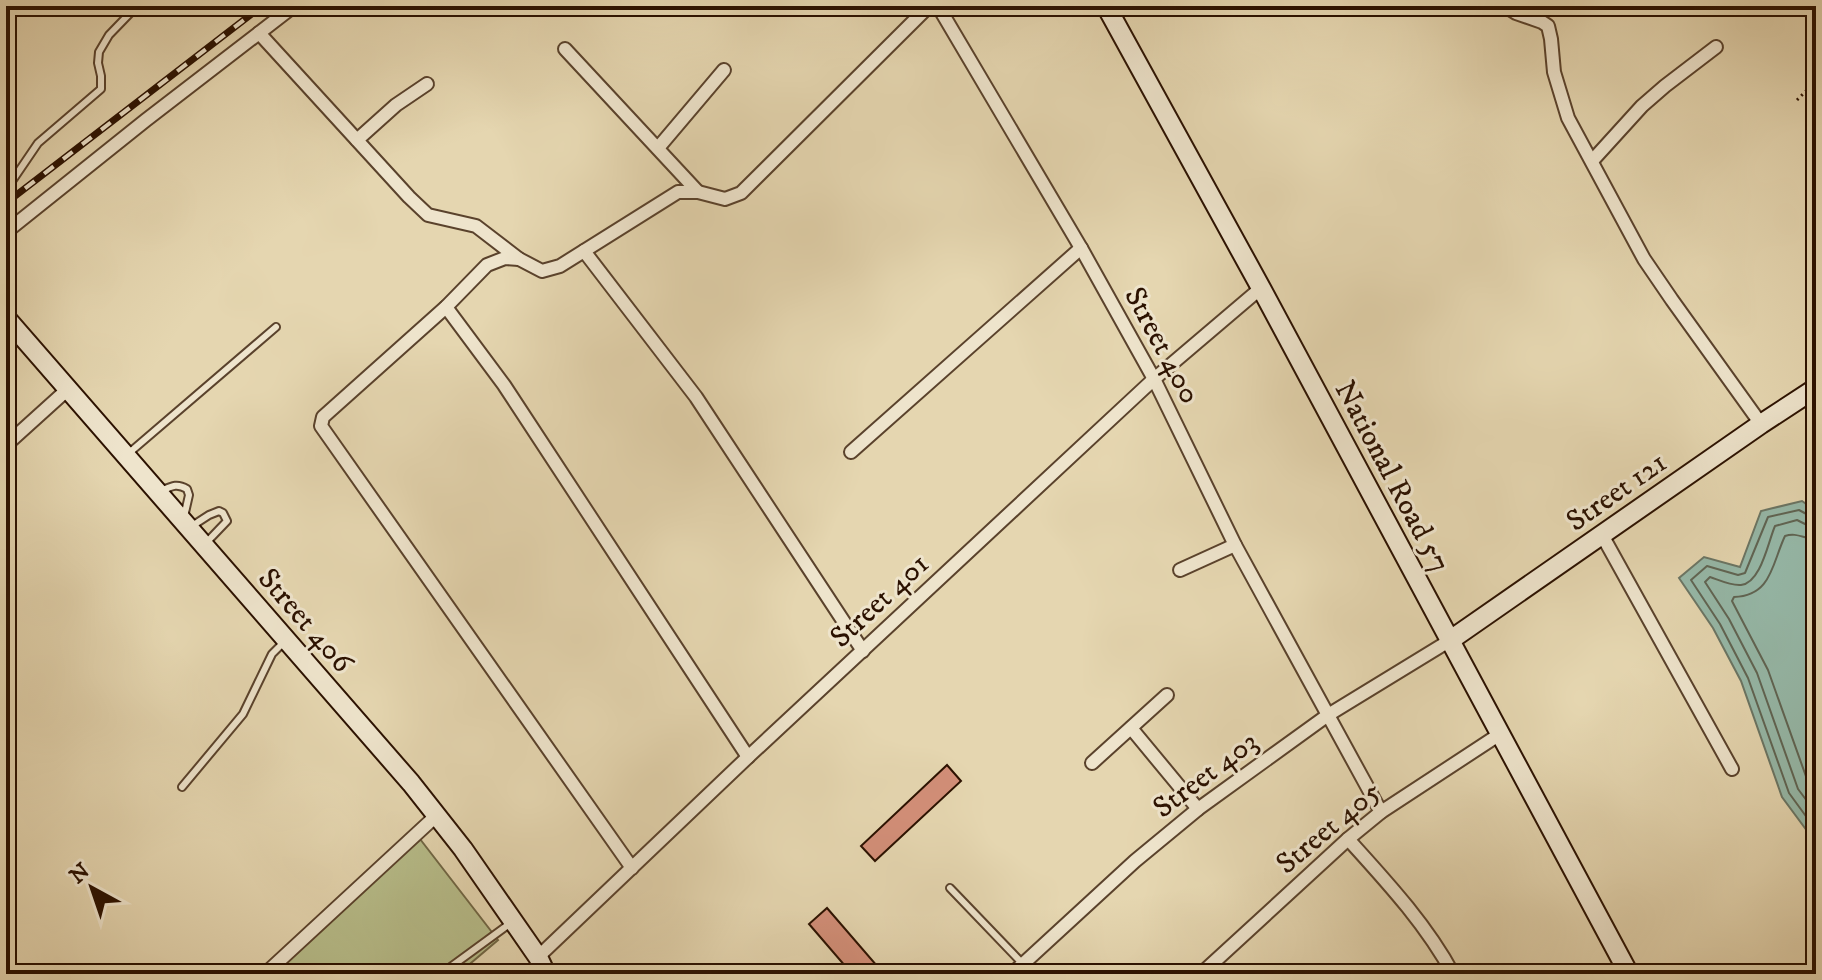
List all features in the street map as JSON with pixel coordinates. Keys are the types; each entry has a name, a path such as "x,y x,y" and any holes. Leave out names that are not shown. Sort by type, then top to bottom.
{"street":[{"path":"6,232 294,6"},
{"path":"259,33 428,215 476,226 519,259 542,271 560,266 678,192 698,192 725,199 741,193 929,6"},
{"name":"Street 400","path":"938,6 1081,248 1154,379 1235,545 1381,812"},
{"name":"National Road 57","path":"1106,6 1629,974"},
{"path":"1505,6 1548,26 1554,72 1568,118 1644,259 1761,424"},
{"path":"1592,161 1642,106 1716,47"},
{"path":"565,49 698,192"},
{"path":"658,148 724,70"},
{"path":"357,140 396,105 427,84"},
{"path":"851,452 1081,248"},
{"path":"584,251 696,397 863,651"},
{"path":"519,259 505,258 487,265 446,307 323,417 321,426 632,868"},
{"name":"Street 401","path":"542,966 632,868 748,757 1154,379 1261,288"},
{"path":"446,307 504,385 748,757"},
{"name":"Street 406","path":"6,318 437,815 542,966"},
{"name":"Street 121","path":"1449,641 1816,388"},
{"path":"6,445 68,389"},
{"path":"1602,535 1732,769"},
{"path":"1180,570 1235,545"},
{"name":"Street 403","path":"1012,974 1135,861 1198,809 1328,715 1449,641"},
{"path":"1092,763 1167,695"},
{"path":"1131,728 1198,809"},
{"name":"Street 405","path":"1201,974 1381,812 1500,734"},
{"path":"265,974 437,815"},
{"path":"1348,839 1408,908 1453,974"},
{"path":"1022,963 1033,974"}],"lane":[{"path":"6,190 38,143 101,89 99,52 109,35 137,6"},
{"path":"126,456 276,327"},
{"path":"186,524 219,511 223,513 227,521 204,545"},
{"path":"182,787 243,714 272,654 287,640"},
{"path":"950,888 1022,963"},
{"path":"441,974 513,921"}],"path":[{"path":"1797,100 1816,81"}],"green space":[{"path":"420,839 498,940 458,974 271,974"}],"water":[{"path":"1802,501 1816,511 1816,843 1782,797 1741,681 1713,628 1679,578 1704,557 1740,567 1761,511"}],"building":[{"path":"947,765 961,781 875,861 861,846"},
{"path":"827,908 884,974 852,974 809,924"}],"railway":[{"path":"6,203 262,6"}]}
